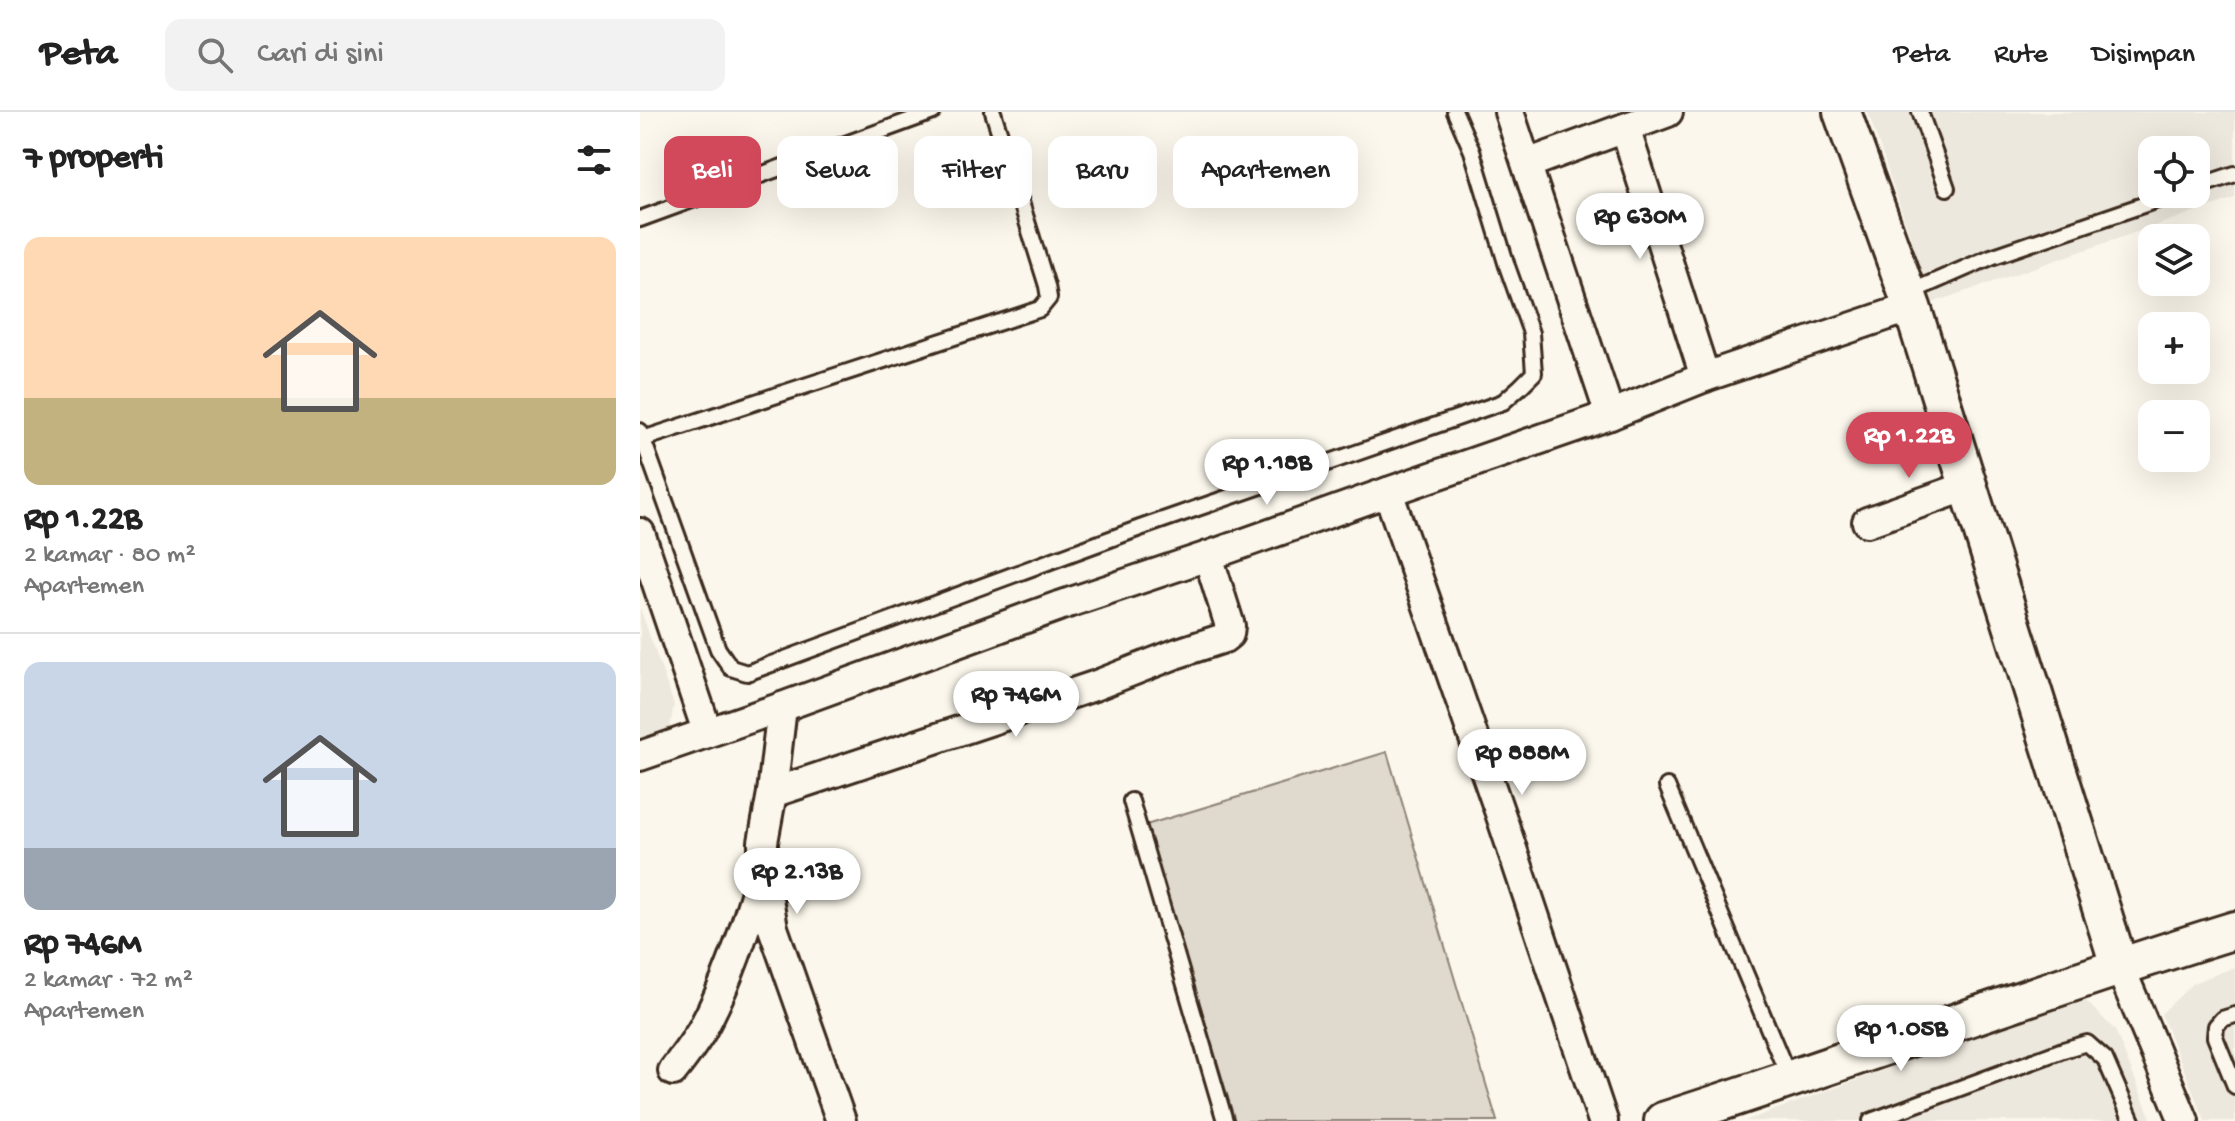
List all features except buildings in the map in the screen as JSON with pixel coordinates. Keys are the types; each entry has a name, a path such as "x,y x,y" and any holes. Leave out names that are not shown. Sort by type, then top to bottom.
{"street":[{"path":"1509,112 1610,415"},
{"path":"1527,164 1668,112"},
{"path":"1842,112 1909,299 2119,965 2184,1121"},
{"path":"1625,128 1705,377"},
{"path":"640,756 1059,606 1610,415 1909,299"},
{"path":"1867,522 1968,486"},
{"path":"1388,492 1603,1121"},
{"path":"640,533 707,731"},
{"path":"772,793 1094,686 1224,638 1229,634 1230,626 1208,556"},
{"path":"782,707 763,842 763,870 773,928 841,1121"},
{"path":"673,1071 701,1032 729,975 763,870"},
{"path":"1663,1121 2119,965 2235,930"}],"lane":[{"path":"640,219 933,112"},
{"path":"993,112 1047,286 1049,298 1040,309 642,435 718,649 731,668 747,673 1140,528 1503,402 1534,373 1531,333 1472,151 1455,112"},
{"path":"1920,112 1947,188"},
{"path":"2210,182 2235,174"},
{"path":"1909,299 1922,287 1991,257 2138,207"},
{"path":"1667,786 1790,1080"},
{"path":"1131,801 1225,1121"},
{"path":"2235,1015 2222,1019 2216,1026 2215,1037 2235,1086"},
{"path":"1871,1121 2087,1043 2105,1059 2132,1121"}],"shaded area":[{"path":"1868,112 2235,112 2235,198 2210,207 2210,136 2138,136 2138,208 2206,208 2160,224 2138,224 2138,232 1926,305 1913,245"},
{"path":"640,608 674,705 669,732 640,743"},
{"path":"1387,752 1497,1121 1235,1121 1146,825"},
{"path":"2235,967 2235,1121 2205,1121 2161,1014 2193,983"},
{"path":"2082,997 2115,1030 2152,1121 1745,1121"}]}
